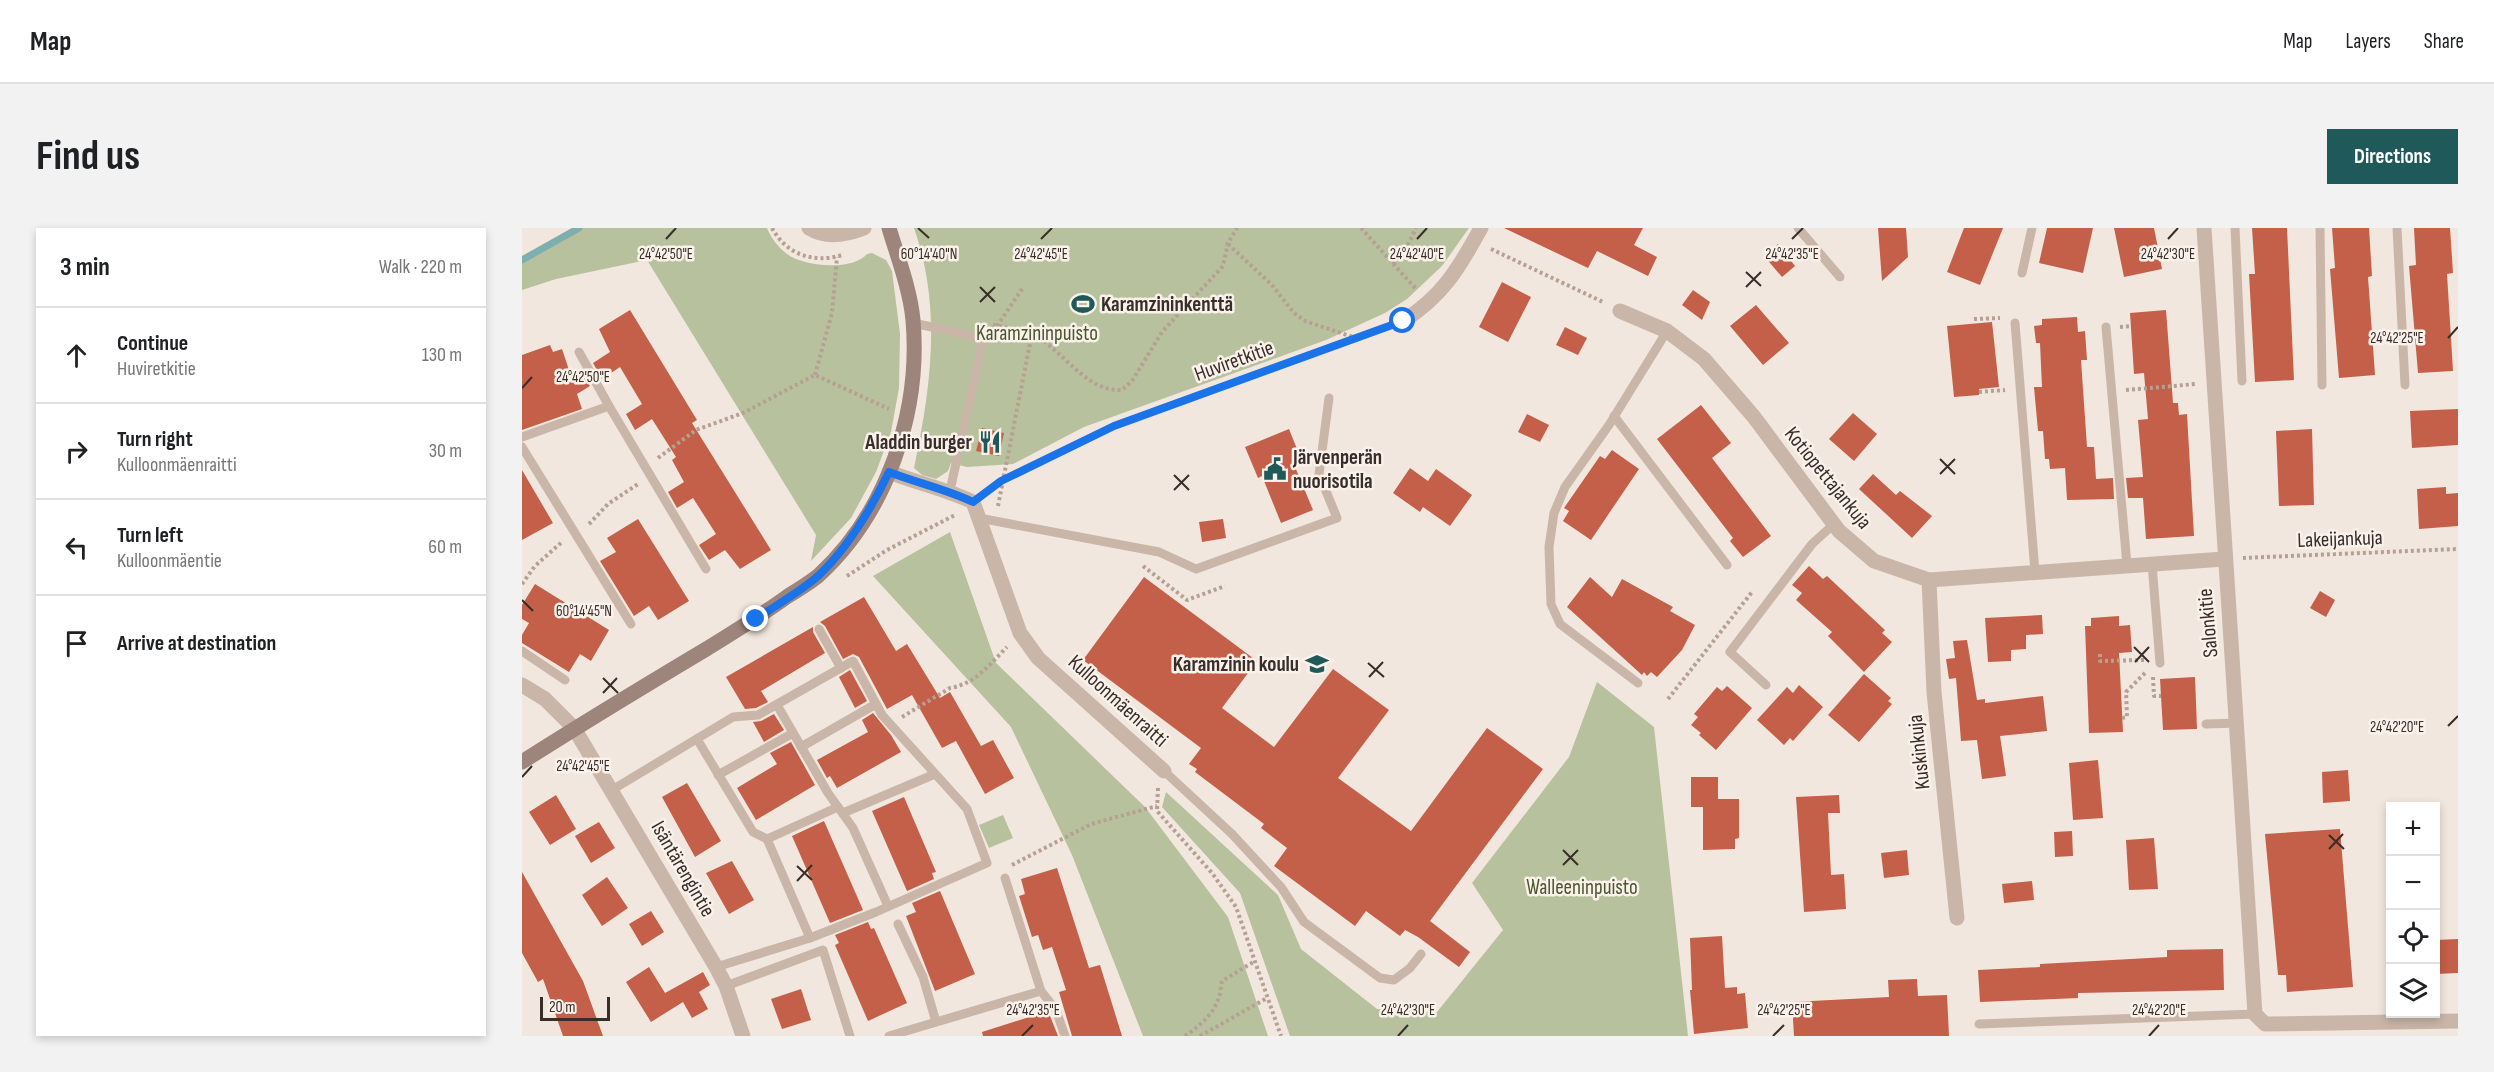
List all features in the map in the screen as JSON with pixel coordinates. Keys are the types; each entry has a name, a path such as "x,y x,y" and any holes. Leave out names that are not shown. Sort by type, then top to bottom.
{"street":[{"path":"809,228 818,234 841,235 864,228"},
{"path":"522,762 574,728 756,619 817,577 842,550 868,512 889,472 906,417 913,383 913,323 903,270 889,228"},
{"name":"Salonkitie","path":"2204,228 2224,559 2238,723 2255,1014"},
{"path":"1403,321 1429,303 1445,287 1477,234"},
{"name":"Kotiopettajankuja","path":"1620,311 1667,331 1704,359 1754,417 1834,524 1874,561 1929,580 2224,559"},
{"path":"889,472 924,485 950,491 973,502"},
{"name":"Kulloonmäenraitti","path":"973,502 1020,633 1038,658 1164,771"},
{"name":"Kuskinkuja","path":"1929,580 1934,692 1957,918"},
{"name":"Isäntärengintie","path":"522,685 545,699 574,728 716,967 726,986 743,1036"},
{"path":"2255,1014 2265,1024 2458,1021"}],"lane":[{"path":"1798,228 1840,277"},
{"path":"2022,273 2032,228"},
{"path":"2235,228 2242,381"},
{"path":"2320,228 2322,385"},
{"path":"2397,228 2405,385"},
{"path":"913,323 983,338 950,491"},
{"path":"2014,323 2035,572"},
{"path":"2106,327 2127,566"},
{"path":"1638,683 1560,624 1551,604 1549,547 1554,513 1565,487 1614,416 1667,331"},
{"path":"579,352 706,569"},
{"path":"979,518 1159,552 1196,569 1337,518 1318,474 1329,398"},
{"path":"522,437 609,406"},
{"path":"1614,416 1727,565"},
{"path":"522,447 631,624"},
{"path":"1766,685 1730,652 1812,544 1834,524"},
{"path":"2152,564 2160,661"},
{"path":"819,629 841,668"},
{"path":"522,651 565,680"},
{"path":"612,790 733,717 759,715 853,661 876,704 890,724 967,809 987,863 810,938 716,967"},
{"path":"801,747 876,704"},
{"path":"777,705 853,828 888,906"},
{"path":"2206,724 2238,723"},
{"path":"718,775 793,733"},
{"path":"697,739 753,832 767,839 810,938"},
{"path":"1164,771 1232,834 1281,887 1304,922 1380,978 1394,980 1410,968 1420,954"},
{"path":"767,839 935,774"},
{"path":"1005,878 1041,991 1056,1010 1065,1036"},
{"path":"898,924 923,977 936,1022"},
{"path":"726,986 823,950 850,1036"},
{"path":"889,1036 1041,991"},
{"path":"1978,1024 2255,1014"}],"path":[{"path":"985,324 1032,333 1092,382 1109,391 1122,390 1132,381 1162,332 1223,266 1227,243 1237,228"},
{"path":"1361,228 1429,303"},
{"path":"1393,264 1407,247 1416,228"},
{"path":"1477,234 1620,311"},
{"path":"1227,243 1272,285 1294,313 1305,321 1359,339"},
{"path":"522,584 535,566 560,543 589,525 608,504 639,484 646,467 696,430 743,413 815,375 831,313 837,257"},
{"path":"983,338 997,326 1024,286"},
{"path":"1974,319 2001,318 2014,323"},
{"name":"Huviretkitie","path":"848,570 841,579 887,550 953,516 1001,481 1114,426 1359,339 1403,321"},
{"path":"996,521 1001,481 1032,333"},
{"path":"815,375 906,417"},
{"path":"2111,391 2213,382"},
{"path":"1979,392 2020,389"},
{"name":"Lakeijankuja","path":"2224,559 2458,549"},
{"path":"2241,558 2242,567"},
{"path":"1136,562 1187,600 1226,586"},
{"path":"890,724 950,688 959,686 981,674 1020,633"},
{"path":"2100,654 2100,661 2160,661"},
{"path":"2160,661 2153,676 2154,696 2161,696"},
{"path":"2122,718 2127,717 2126,692 2160,661"},
{"name":"Kulloonmäenraitti","path":"1157,806 1157,792 1164,771"},
{"path":"1005,878 1010,866 1091,824 1157,806 1157,811 1212,873 1236,907 1281,1036"},
{"path":"1185,1036 1200,1026 1207,1017 1219,999 1222,981 1255,961"},
{"path":"1200,1036 1268,998"}],"green space":[{"path":"579,228 767,228 773,239 787,254 805,262 840,265 851,263 872,253 886,260 892,271 900,334 899,388 891,432 876,472 851,518 811,561 816,535 647,260 556,279 522,290 522,260"},
{"name":"Karamzininpuisto","path":"914,228 1469,228 1442,266 1407,299 1385,313 1326,340 1084,427 1013,464 967,467 951,463 948,471 936,479 922,475 914,468 929,378 931,318 923,258"},
{"path":"950,532 996,663 1145,807 1228,917 1268,1036 1143,1036 1072,855 1011,727 873,576"},
{"name":"Walleeninpuisto","path":"1597,682 1654,727 1688,1036 1290,1036 1240,893 1162,807 1166,792 1278,895 1301,949 1377,1009 1437,1012 1503,930 1472,883 1569,757"},
{"path":"1003,815 1013,838 989,848 979,825"}],"building":[{"path":"1504,228 1643,228 1634,245 1657,257 1648,276 1597,251 1588,268"},
{"path":"1878,228 1906,228 1908,257 1882,281"},
{"path":"1964,228 2003,228 1980,285 1947,272"},
{"path":"2047,228 2093,228 2083,273 2039,263"},
{"path":"2114,228 2154,228 2162,269 2124,277"},
{"path":"2252,228 2287,228 2294,380 2255,382 2249,274 2255,274"},
{"path":"2332,228 2369,228 2372,276 2368,277 2375,375 2339,378 2330,269 2335,268"},
{"path":"2414,228 2450,228 2453,273 2447,274 2453,371 2418,373 2409,266 2416,265"},
{"path":"1778,244 1795,266 1782,277 1764,256"},
{"path":"1502,282 1531,297 1508,342 1479,327"},
{"path":"1693,290 1710,302 1702,320 1682,305"},
{"path":"1756,305 1789,343 1763,365 1730,326"},
{"path":"630,310 697,420 692,423 771,550 740,569 725,550 709,560 699,545 716,534 693,498 677,508 668,492 684,482 672,460 676,457 652,419 635,430 626,414 642,404 620,367 602,379 593,363 610,352 599,329"},
{"path":"2166,310 2173,403 2178,403 2179,415 2187,414 2194,536 2146,539 2143,498 2128,498 2126,478 2143,477 2138,420 2148,419 2144,373 2134,374 2130,313"},
{"path":"2077,317 2078,332 2085,331 2087,360 2081,360 2087,447 2094,447 2096,479 2113,478 2114,499 2067,500 2065,468 2050,469 2049,459 2045,459 2043,431 2038,431 2034,387 2042,387 2040,343 2036,343 2034,326 2042,325 2042,319"},
{"path":"1992,322 1999,387 1979,389 1979,395 1954,397 1947,326"},
{"path":"1565,327 1587,338 1578,355 1556,345"},
{"path":"550,345 553,352 562,349 571,376 581,370 590,386 577,394 582,409 522,430 522,355"},
{"path":"1701,405 1731,443 1712,458 1771,536 1743,557 1730,541 1733,538 1657,439"},
{"path":"2458,409 2458,445 2412,448 2410,411"},
{"path":"1853,413 1877,434 1854,461 1829,439"},
{"path":"1527,414 1549,425 1540,442 1518,432"},
{"name":"Aladdin burger","path":"982,428 1004,433 999,456 976,451"},
{"name":"Järvenperän nuorisotila","path":"1289,429 1301,459 1293,462 1313,510 1281,523 1262,476 1258,478 1245,447"},
{"path":"2312,429 2314,505 2279,506 2276,431"},
{"path":"1612,450 1639,469 1591,540 1563,521 1569,511 1564,508 1600,456 1605,459"},
{"path":"1410,468 1428,481 1436,469 1472,495 1450,526 1423,507 1420,512 1393,493"},
{"path":"522,470 553,523 522,540"},
{"path":"1873,474 1896,495 1900,491 1932,516 1912,538 1859,489"},
{"path":"2446,487 2446,494 2458,493 2458,526 2419,529 2417,489"},
{"path":"638,519 689,601 658,620 649,606 634,616 600,561 616,552 607,538"},
{"path":"1223,519 1226,538 1202,542 1199,522"},
{"path":"1809,566 1823,579 1827,576 1885,630 1882,633 1892,642 1864,672 1828,636 1832,632 1796,600 1802,593 1792,585"},
{"path":"1144,577 1257,661 1222,708 1274,747 1333,669 1389,710 1338,778 1411,831 1487,728 1543,769 1430,921 1470,952 1459,967 1418,937 1405,930 1400,936 1366,911 1355,926 1274,866 1287,848 1261,828 1264,824 1195,772 1197,769 1189,764 1201,748 1083,660"},
{"path":"1590,577 1612,597 1622,579 1673,607 1670,611 1695,625 1682,650 1657,677 1651,672 1647,676 1644,672 1642,675 1567,607"},
{"path":"535,584 609,630 591,661 580,654 569,672 522,643 522,635 529,623 522,619 522,605"},
{"path":"2320,591 2335,600 2326,617 2310,608"},
{"path":"864,597 896,651 907,644 940,698 950,692 981,746 993,740 1014,778 985,794 956,741 942,748 912,695 887,709 859,657 853,654 843,659 825,626 820,622"},
{"path":"2042,615 2043,634 2026,635 2026,649 2011,650 2011,661 1988,662 1985,618"},
{"path":"2119,616 2119,626 2130,625 2132,652 2119,653 2123,732 2089,733 2085,626 2091,626 2091,618"},
{"path":"813,627 813,632 825,653 761,691 768,702 756,708 745,709 726,677"},
{"path":"1967,640 1977,700 1985,699 1985,703 2043,696 2047,731 2000,736 2006,776 1982,779 1977,740 1961,741 1956,678 1949,679 1946,659 1955,658 1953,641"},
{"path":"850,670 867,701 855,708 839,677"},
{"path":"1864,674 1891,698 1888,701 1892,704 1859,742 1828,715"},
{"path":"2195,677 2197,729 2163,730 2160,679"},
{"path":"1799,685 1823,707 1793,741 1790,738 1784,745 1757,720 1787,687 1793,693"},
{"path":"1727,686 1752,708 1716,750 1691,725 1698,717 1694,714 1717,687 1722,691"},
{"path":"873,713 901,752 837,788 830,776 827,778 817,760 868,732 862,720"},
{"path":"774,714 784,730 764,742 753,722 761,721"},
{"path":"791,742 815,785 756,820 737,788 777,764 770,753"},
{"path":"2098,760 2103,818 2073,820 2069,763"},
{"path":"2348,770 2350,801 2323,803 2322,772"},
{"path":"1691,777 1718,777 1718,799 1739,799 1739,838 1735,839 1735,849 1703,850 1703,807 1691,807"},
{"path":"687,783 721,841 695,857 662,797"},
{"path":"556,795 576,829 550,845 529,812"},
{"path":"1839,795 1840,813 1828,813 1831,875 1844,874 1846,909 1804,912 1796,797"},
{"path":"904,797 936,872 932,873 934,879 907,891 872,811"},
{"path":"824,821 863,910 830,923 792,836"},
{"path":"599,822 615,848 591,863 575,836"},
{"path":"2340,829 2353,987 2287,992 2286,975 2278,975 2265,834"},
{"path":"2072,831 2073,856 2055,857 2054,832"},
{"path":"2154,838 2158,889 2129,890 2126,840"},
{"path":"1907,850 1909,875 1884,878 1881,853"},
{"path":"732,861 754,900 729,914 706,873"},
{"path":"1057,868 1089,968 1100,965 1122,1036 1072,1036 1059,992 1066,990 1052,947 1043,950 1038,935 1032,937 1019,896 1025,894 1021,879"},
{"path":"522,872 583,981 603,1036 563,1036 543,979 538,982 522,953"},
{"path":"607,877 628,908 602,926 582,895"},
{"path":"2032,881 2034,900 2004,903 2002,884"},
{"path":"940,891 975,974 935,991 906,916 916,912 912,903"},
{"path":"651,911 664,932 642,946 629,924"},
{"path":"868,922 871,929 874,928 907,1003 868,1021 835,945 839,943 835,935"},
{"path":"1722,936 1725,988 1737,987 1737,994 1745,993 1748,1028 1694,1034 1690,990 1692,990 1690,938"},
{"path":"2458,939 2458,973 2440,974 2440,940"},
{"path":"2223,949 2224,990 2078,993 2078,998 1980,1002 1978,970 2167,957 2167,950"},
{"path":"649,967 665,993 703,972 710,985 699,992 708,1009 692,1018 683,1002 651,1022 626,982"},
{"path":"1917,979 1918,996 1947,995 1949,1036 1794,1036 1792,1002 1889,997 1888,980"},
{"path":"801,989 811,1020 782,1029 771,999"},
{"path":"1048,1011 1058,1036 983,1036 982,1032"}],"waterway":[{"path":"522,260 579,228"}],"place":[{"name":"Karamzininkenttä","path":"1083,304"},
{"name":"Aladdin burger","path":"990,442"},
{"name":"Järvenperän nuorisotila","path":"1275,469"},
{"name":"Karamzinin koulu","path":"1317,664"}],"route":[{"path":"756,619 817,577 842,550 868,512 889,472 924,485 950,491 973,502 1001,481 1114,426 1361,339 1403,321"}]}
